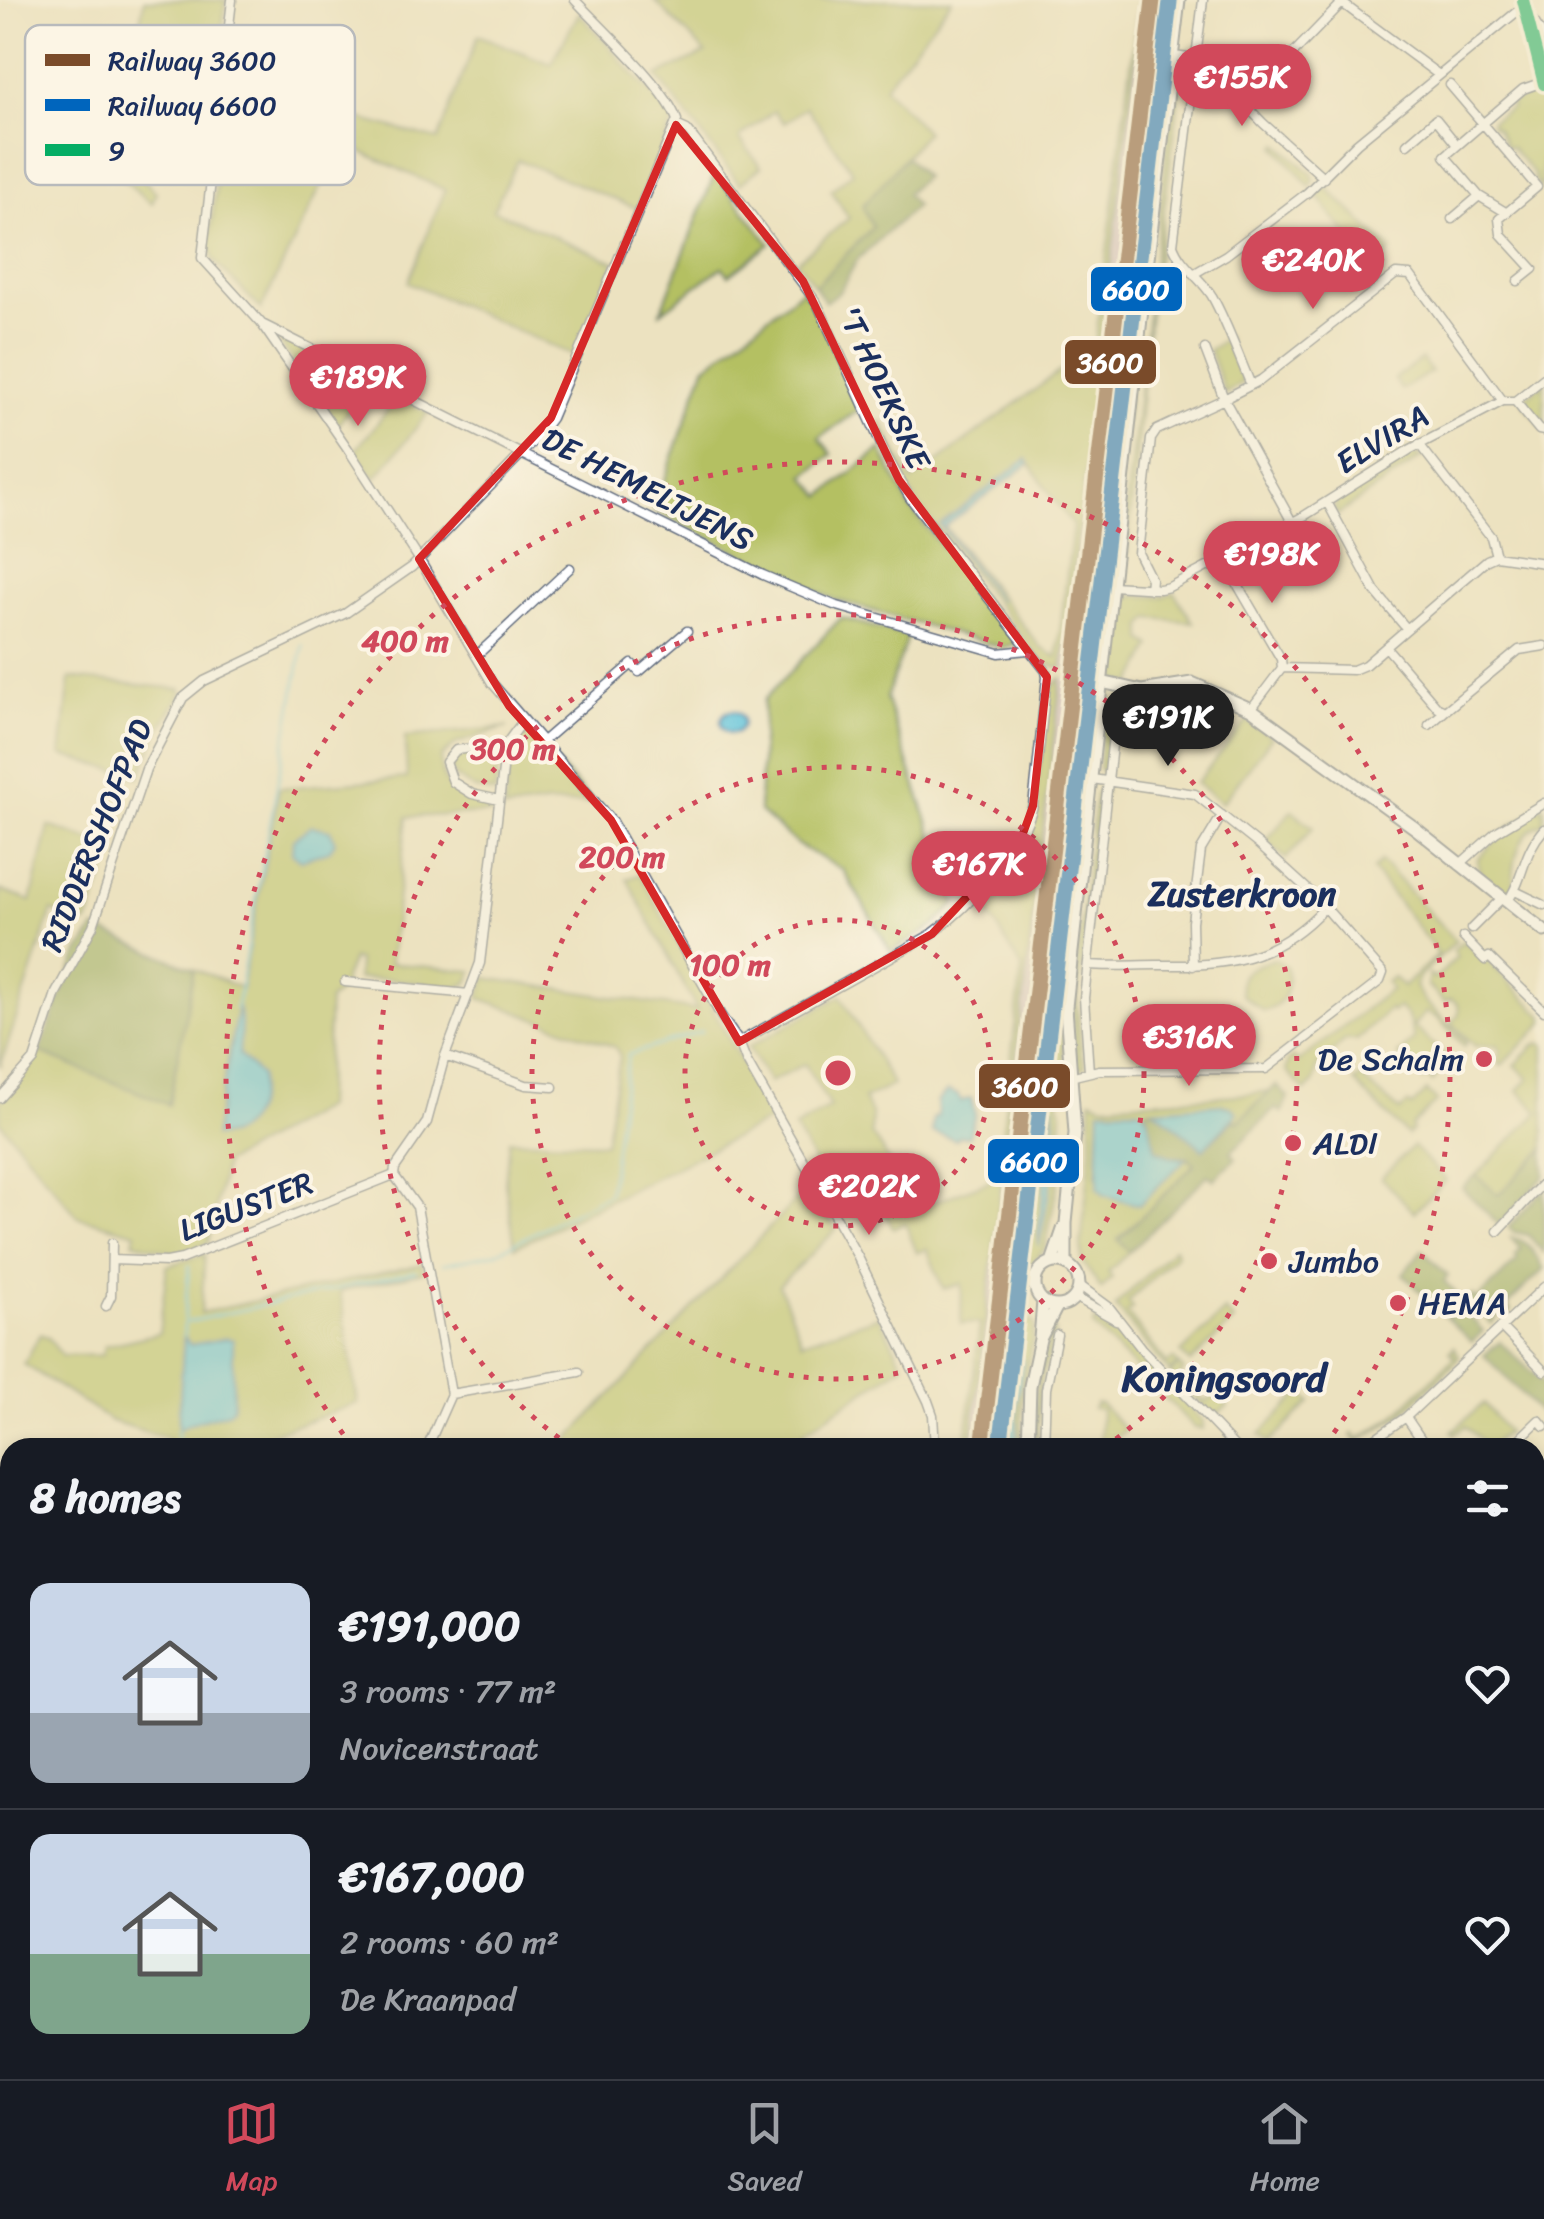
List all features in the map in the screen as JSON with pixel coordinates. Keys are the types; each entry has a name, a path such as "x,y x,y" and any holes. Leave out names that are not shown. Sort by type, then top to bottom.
{"street":[{"path":"229,25 232,0"},
{"name":"'T HOEKSKE","path":"574,0 671,108 676,126 687,130 803,281 829,326 899,480 1046,671 1033,806 1028,827 1012,850 956,914 932,934 740,1042"},
{"path":"1059,1263 1076,1133 1066,1008 1179,0"},
{"path":"1204,0 1173,245 1223,317 1251,385"},
{"path":"1244,104 1340,1 1438,76"},
{"path":"1196,273 1226,255 1323,179 1357,143 1525,5"},
{"path":"1525,5 1544,37"},
{"path":"1507,213 1479,196 1444,156 1523,89 1544,83 1525,5"},
{"path":"1173,56 1198,59 1323,179"},
{"path":"1450,86 1537,187 1499,220 1501,234 1533,269 1518,281"},
{"path":"1407,144 1436,119 1458,145"},
{"path":"522,452 550,418 676,126"},
{"path":"210,185 202,258 261,323 419,559 492,683 611,820 726,1025 740,1042 746,1060 888,1318 928,1401 934,1438"},
{"path":"1452,219 1479,196"},
{"path":"1150,589 1151,579 1138,552 1151,439 1157,430 1251,385 1380,285 1404,272 1445,319 1504,401"},
{"name":"DE HEMELTJENS","path":"261,323 810,596 999,653 1027,650"},
{"path":"1205,348 1224,399 1292,522"},
{"path":"1544,378 1515,401 1544,431"},
{"name":"ELVIRA","path":"1112,586 1169,587 1327,502 1418,444 1504,401 1515,401"},
{"path":"1418,444 1491,537 1496,556"},
{"name":"RIDDERSHOFPAD","path":"0,1098 34,1060 56,993 93,926 146,769 183,698 195,686 346,613 419,559 522,452"},
{"path":"1327,502 1376,591 1407,628"},
{"path":"1282,668 1353,670 1366,665 1487,560 1496,556 1544,563"},
{"path":"1222,558 1281,658 1282,668 1251,709"},
{"path":"476,656 570,568"},
{"path":"542,742 632,664 639,672 687,631"},
{"path":"1429,726 1519,650 1544,646"},
{"path":"1386,647 1444,711"},
{"path":"1101,682 1142,692 1192,683 1251,709 1415,828 1544,932"},
{"path":"1090,1072 1083,1013 1115,718"},
{"path":"431,1438 451,1394 417,1207 394,1175 400,1158 427,1122 445,1056 484,945 506,744 522,721"},
{"path":"499,800 472,794 453,782 446,762 456,750 506,744"},
{"path":"1070,1077 1090,1072 1266,1070 1380,981 1383,973 1326,907 1188,790 1092,780"},
{"path":"1458,865 1496,832 1544,803"},
{"path":"1193,966 1192,922 1201,850 1222,815"},
{"path":"1471,929 1515,891 1527,850 1544,829"},
{"path":"1515,891 1544,905"},
{"path":"1088,965 1220,964 1264,953 1288,940 1326,907"},
{"path":"1463,938 1544,1012"},
{"path":"345,982 469,994"},
{"path":"445,1056 526,1085 553,1087"},
{"name":"LIGUSTER","path":"112,1260 182,1260 394,1175"},
{"path":"1498,1232 1544,1182"},
{"path":"106,1306 111,1296 112,1243"},
{"path":"1040,1339 1057,1306 1077,1291 1078,1276 1059,1263 1045,1266 1036,1279 1043,1301 1057,1306"},
{"path":"1376,1438 1406,1417 1544,1287"},
{"path":"1077,1291 1116,1320 1227,1438"},
{"path":"1028,1438 1030,1386 1043,1301"},
{"path":"1501,1327 1544,1371"},
{"path":"1044,1438 1046,1389 1057,1335"},
{"path":"451,1394 578,1372"},
{"path":"1406,1417 1420,1438"},
{"path":"1520,1438 1539,1420 1544,1426"}],"highlighted area":[{"path":"676,125 803,281 899,480 1047,677 1033,806 1021,839 932,934 739,1042 611,820 509,706 419,559 551,418"}],"shaded area":[{"path":"1142,0 1159,0 1159,18 1079,672 1062,669"},
{"path":"1061,678 1078,681 1015,1230 990,1438 971,1438"}],"green space":[{"path":"144,0 226,0 223,25 139,25"},
{"path":"654,0 952,0 884,87 926,132 863,206 873,227 815,286 797,261 849,218 831,190 853,172 806,107 784,123 774,111 739,138 761,167 740,184 657,76 706,53"},
{"path":"1142,0 1062,669 1036,654 918,504 876,423 882,421 912,481 1095,345","holes":["1027,460 1073,526 1057,657 1041,648 942,523"]},
{"path":"1159,0 1166,0 1088,674 1076,672 1082,656"},
{"path":"579,13 674,119 638,209 518,160 493,210 615,262 574,356 408,282 445,190 355,149 355,118 438,140 478,35 551,64"},
{"path":"1162,59 1167,60 1108,581 1103,580"},
{"path":"1176,66 1183,67 1147,339 1125,576 1118,576"},
{"path":"1540,90 1544,118 1539,121 1544,130 1541,188 1491,124 1512,107 1510,104"},
{"path":"1279,144 1312,174 1310,187 1276,146"},
{"path":"906,157 924,177 906,194 916,206 858,259 840,291 825,302 815,286 873,227 862,206"},
{"path":"715,173 770,244 729,275 722,267 661,312"},
{"path":"130,185 149,185 156,192 152,204"},
{"path":"216,185 322,185 261,309 214,261 209,244"},
{"path":"1325,186 1392,250 1374,271 1316,194"},
{"path":"803,289 863,407 819,438 832,454 805,476 822,496 881,449 909,506 1016,644 1004,648 835,600 654,510 705,367"},
{"path":"280,337 368,382 338,425 284,349"},
{"path":"1228,338 1227,347 1243,382 1225,394 1209,350"},
{"path":"1422,359 1431,372 1401,390 1394,379"},
{"path":"1544,382 1544,428 1524,404 1526,397"},
{"path":"398,397 428,413 375,479 355,451"},
{"path":"1411,453 1422,457 1337,515 1337,501"},
{"path":"1124,592 1110,678 1116,596"},
{"path":"1174,592 1193,622 1150,618 1143,626 1143,640 1152,646 1132,685 1116,680 1122,612 1129,595 1162,597"},
{"path":"841,618 908,636 886,698 956,904 934,926 891,952 843,870 798,845 759,811 764,700"},
{"path":"70,678 181,689 140,777 61,755"},
{"path":"1061,678 972,1436 966,1438 980,1323 961,1324 962,1284 943,1289 927,1249 917,1253 905,1223 893,1228 875,1192 852,1203 846,1191 833,1197 795,1128 830,1107 805,1064 769,1082 748,1047 841,996 893,1085 864,1099 872,1116 871,1134 921,1207 997,1178 1022,968 981,901 956,927 954,920 1013,855 1031,826 1050,688"},
{"path":"1078,681 1090,685 1050,1065 1062,1113 1059,1176 1045,1249 1030,1264 1023,1281 1028,1319 1035,1324 1022,1404 1022,1438 1017,1438 1017,1403 1023,1361 1014,1361 1003,1438 1000,1438 1001,1418 998,1438 990,1438","holes":["1081,705 1084,707 1003,1380"]},
{"path":"1112,691 1105,774 1099,768 1104,699"},
{"path":"1247,721 1272,737 1222,803 1196,783"},
{"path":"508,727 457,743 441,757 441,769 449,786 464,796 494,806 493,813 407,817 390,963 473,971 468,983 457,988 357,979 358,960 352,959 344,988 329,1000 325,1107 225,1163 208,1243 182,1255 134,1242 136,1233 78,1217 0,1122 0,1102 39,1052 169,1104 194,969 241,988 279,788 407,778 405,737","holes":["238,1009 234,1073 214,1137"]},
{"path":"524,730 593,803 504,810 512,743"},
{"path":"492,749 499,757 495,793 475,789 455,777 451,767 455,756"},
{"path":"1086,781 1061,1007 1065,1071 1060,1072 1055,1059 1058,1005"},
{"path":"1103,787 1077,1005 1085,1066 1081,1069 1075,1067 1072,1003 1096,794"},
{"path":"1544,806 1544,824 1527,833 1518,850 1513,888 1507,891 1490,883 1479,869 1478,858 1511,825"},
{"path":"1292,810 1313,828 1286,859 1266,841"},
{"path":"49,826 114,848 87,924 52,911 0,1067 0,890 31,901"},
{"path":"1381,861 1456,941 1418,978 1415,986 1424,1001 1467,1042 1464,1046 1426,1012 1413,1026 1458,1067 1454,1071 1448,1065 1432,1082 1427,1077 1423,1080 1398,1055 1414,1039 1408,1017 1398,1007 1392,1012 1389,1009 1357,1040 1345,1040 1317,1067 1314,1082 1305,1091 1286,1071 1288,1061 1293,1057 1298,1062 1391,989 1386,982 1393,977 1403,987 1438,954 1373,870"},
{"path":"640,874 772,1119 515,1247 505,1183 509,1140 605,1143 620,1056 615,1047 479,998 486,978 697,1010 627,879"},
{"path":"95,928 194,969 169,1105 39,1052 77,955"},
{"path":"1463,941 1544,1017 1544,1023 1501,1066 1497,1045 1475,1046 1452,1023 1459,1013 1458,1004 1451,999 1444,1002 1427,985 1429,974 1435,979 1457,957 1453,951"},
{"path":"1274,959 1286,966 1287,988 1277,1005 1263,1011 1242,995 1241,980 1248,970"},
{"path":"1541,1043 1544,1149 1497,1196 1476,1175 1539,1112 1518,1090 1529,1079 1515,1065"},
{"path":"1360,1077 1400,1111 1408,1104 1411,1107 1427,1091 1437,1101 1407,1135 1354,1082"},
{"path":"1276,1085 1288,1097 1282,1113 1276,1108 1231,1152 1236,1158 1214,1180 1208,1175 1129,1252 1118,1240 1195,1164 1189,1158 1171,1157 1156,1150 1147,1109 1155,1109 1203,1149"},
{"path":"1271,1090 1238,1122 1234,1119 1237,1113 1225,1107 1148,1109 1147,1115 1139,1109 1100,1109 1097,1176 1185,1158 1196,1164 1118,1239 1129,1252 1108,1272 1112,1278 1101,1289 1082,1261 1081,1244 1091,1151 1091,1099 1103,1104"},
{"path":"1413,1146 1446,1180 1414,1212 1381,1178"},
{"path":"1544,1149 1544,1177 1499,1225 1462,1188 1476,1175 1498,1195"},
{"path":"809,1186 836,1230 779,1285 802,1342 879,1316 904,1365 802,1433 805,1438 570,1438"},
{"path":"1544,1189 1544,1253 1528,1235 1509,1227"},
{"path":"1511,1238 1527,1244 1544,1269 1507,1305 1511,1311 1508,1315 1503,1311 1491,1324 1468,1300 1472,1295 1477,1300 1518,1260 1515,1256 1521,1250"},
{"path":"1174,1248 1177,1254 1128,1302 1133,1308 1127,1313 1167,1364 1173,1359 1178,1364 1169,1372 1115,1306"},
{"path":"1422,1250 1448,1276 1444,1281 1460,1297 1445,1317 1403,1274"},
{"path":"205,1254 201,1313 422,1264 423,1272 340,1291 358,1403 259,1438 167,1438 111,1421 24,1364 40,1334 48,1337 62,1356 102,1355 104,1346 159,1333 167,1266","holes":["184,1338 190,1345 195,1344 187,1424 179,1429"]},
{"path":"1460,1306 1483,1331 1472,1342 1447,1319"},
{"path":"1225,1311 1234,1321 1190,1363 1181,1353"},
{"path":"1095,1321 1131,1346 1161,1378 1153,1386 1093,1326"},
{"path":"1051,1328 1055,1332 1040,1385 1037,1438 1034,1438 1036,1384"},
{"path":"1500,1342 1544,1384 1544,1417 1484,1355"},
{"path":"1454,1347 1458,1360 1401,1415 1361,1438 1394,1416 1455,1357 1450,1351"},
{"path":"1179,1365 1184,1370 1179,1376 1205,1402 1218,1395 1228,1406 1211,1414 1170,1374"},
{"path":"1165,1382 1203,1421 1203,1429 1195,1428 1158,1391"},
{"path":"1302,1392 1311,1402 1274,1438 1260,1434"},
{"path":"1096,1403 1101,1404 1125,1430 1116,1438 1099,1438 1101,1409 1093,1408"},
{"path":"1484,1403 1507,1432 1499,1438 1479,1438 1466,1426 1454,1434 1452,1431"}],"water":[{"path":"1027,459 1029,464 944,527 1000,602 940,525"},
{"path":"1081,705 1084,706 1074,792 1001,1393"},
{"path":"732,711 740,714 740,730 732,733 724,730 721,722 724,714"},
{"path":"312,826 330,830 335,842 329,851 301,860 292,853 293,839"},
{"path":"238,1006 239,1055 260,1076 258,1098 244,1126 226,1136 214,1137"},
{"path":"947,1091 958,1095 961,1101 971,1098 975,1114 969,1136 956,1140 932,1132 933,1118 938,1116 937,1102"},
{"path":"1054,1104 1056,1155 1039,1246 1038,1233"},
{"path":"1221,1104 1237,1113 1203,1149 1155,1109"},
{"path":"1100,1109 1140,1109 1147,1115 1156,1150 1186,1159 1139,1205 1104,1195 1098,1188"},
{"path":"184,1336 190,1345 233,1340 233,1407 178,1430"},
{"path":"1019,1353 1023,1361 1017,1438 1003,1438 1014,1361"}],"waterway":[{"path":"236,1009 303,645"},
{"path":"443,1264 495,1253 609,1194 628,1055 702,1031"},
{"path":"184,1321 189,1266"},
{"path":"184,1336 184,1323 416,1271"},
{"path":"178,1430 178,1438"}],"rail line":[{"name":"3600","path":"983,1438 1153,0"},
{"name":"6600","path":"1001,1438 1170,2"}],"transit line":[{"name":"9","path":"1523,0 1544,84"}],"place":[{"name":"De Schalm","path":"1484,1059"},
{"name":"ALDI","path":"1293,1143"},
{"name":"Jumbo","path":"1269,1261"},
{"name":"HEMA","path":"1398,1303"}],"district":[{"name":"Zusterkroon","path":"1242,894"},
{"name":"Koningsoord","path":"1224,1378"}]}
